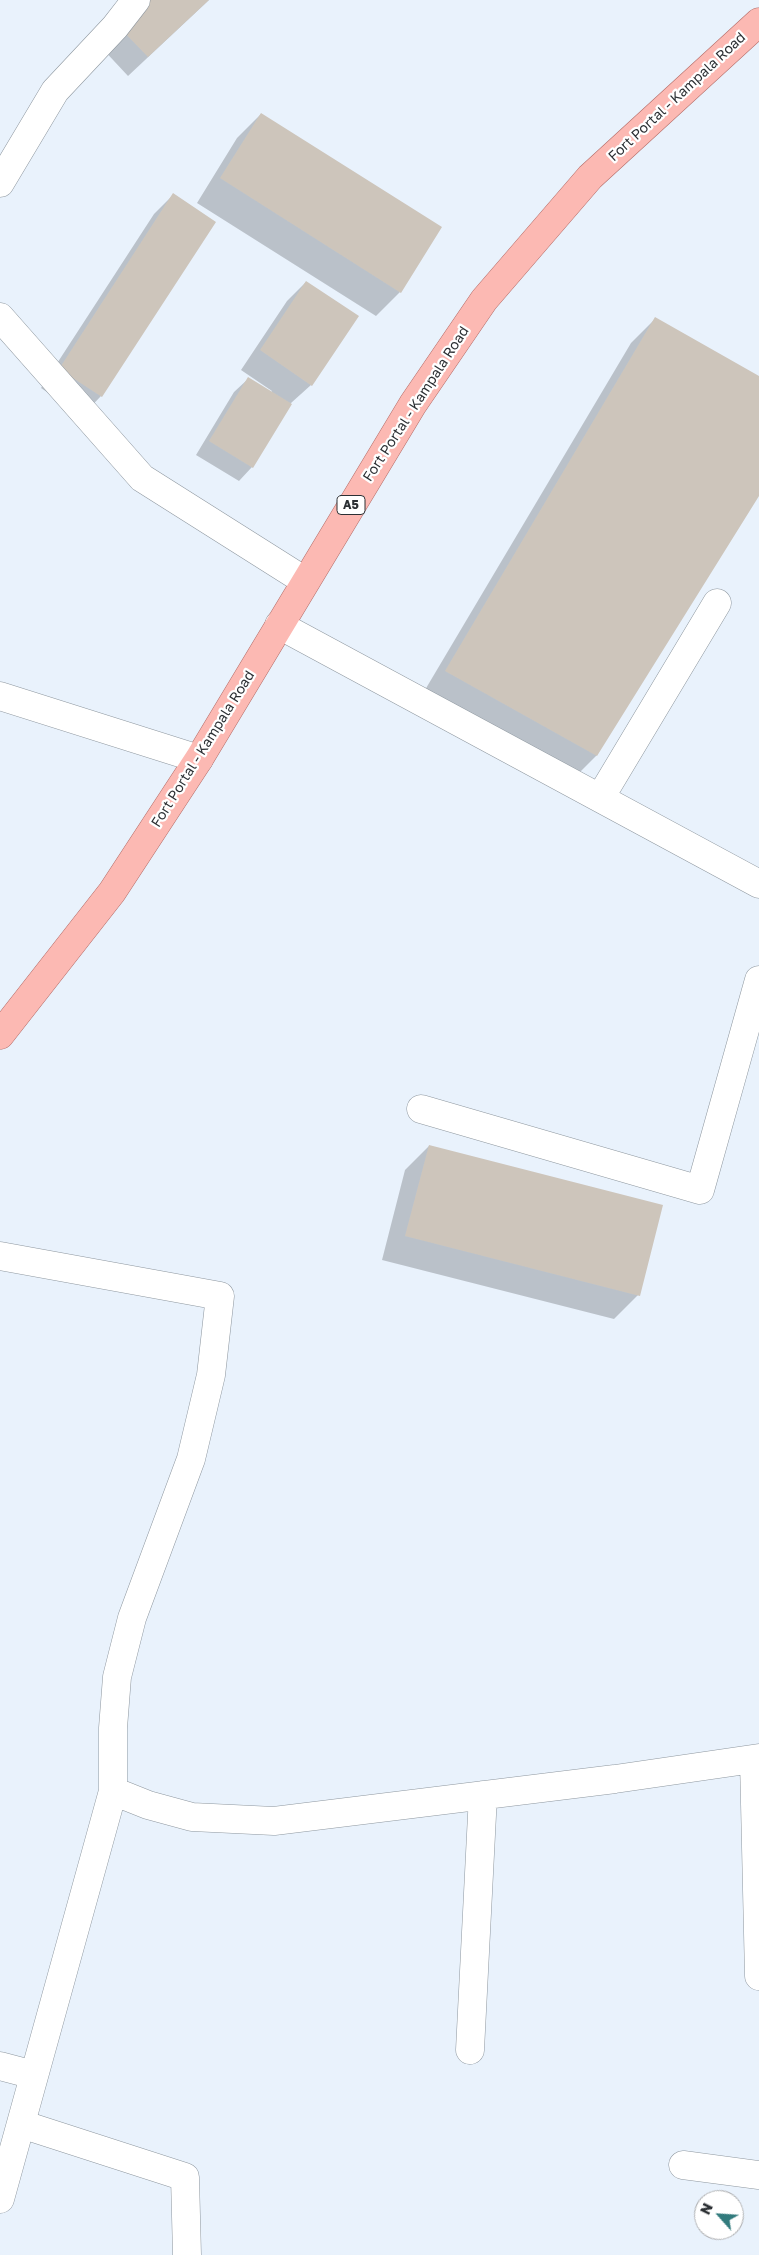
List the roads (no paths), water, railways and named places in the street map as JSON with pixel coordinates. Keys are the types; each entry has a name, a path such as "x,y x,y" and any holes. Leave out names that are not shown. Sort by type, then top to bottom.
{"main road":[{"name":"Fort Portal - Kampala Road","path":"0,1035 112,892 199,759 413,404 484,300 590,177 759,22"}],"street":[{"path":"0,183 55,91 115,27 136,0"},
{"path":"0,317 142,478 306,581"},
{"path":"600,798 718,603"},
{"path":"279,625 759,884"},
{"path":"0,696 199,759"},
{"path":"421,1109 700,1190 759,980"},
{"path":"0,1256 220,1296 211,1376 191,1460 132,1618 117,1677 113,1728 113,1791 0,2198"},
{"path":"113,1791 148,1805 192,1817 274,1821 756,1759 759,1976"},
{"path":"470,2050 483,1795"},
{"path":"0,2066 34,2075"},
{"path":"20,2124 185,2177 186,2255"},
{"path":"682,2166 759,2174"}]}
